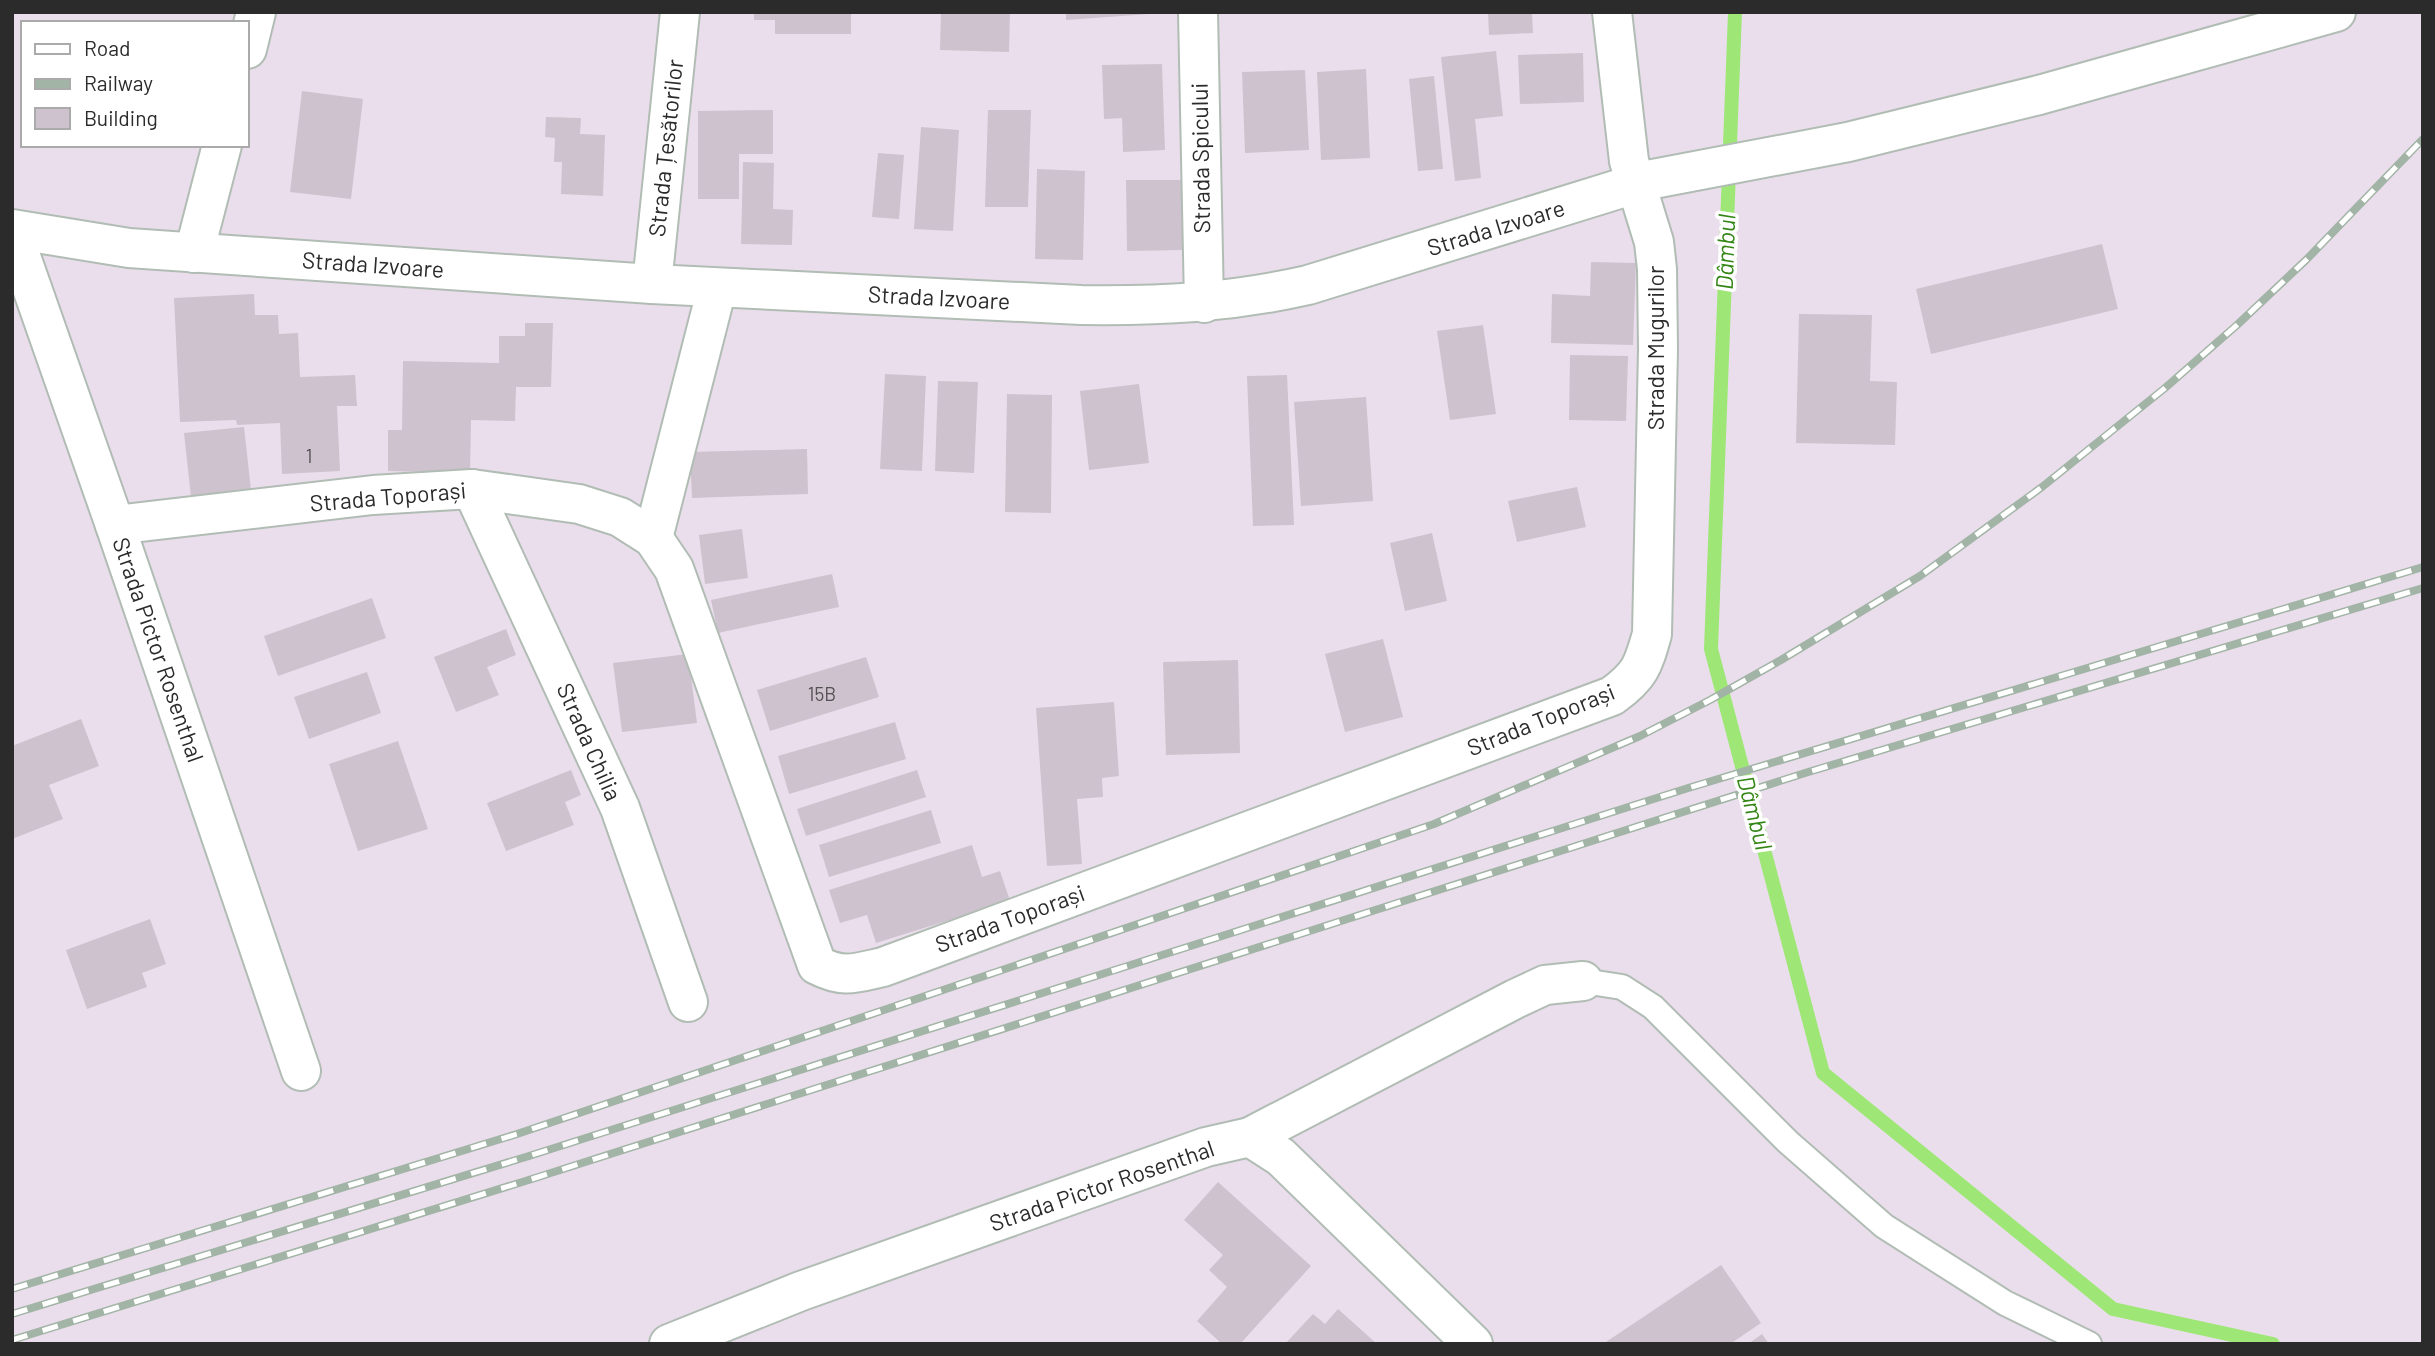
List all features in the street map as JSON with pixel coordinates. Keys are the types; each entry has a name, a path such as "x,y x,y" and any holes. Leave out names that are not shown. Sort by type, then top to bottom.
{"street":[{"path":"248,46 257,12"},
{"name":"Strada Țesătorilor","path":"652,284 680,12"},
{"name":"Strada Spicului","path":"1198,12 1204,303"},
{"name":"Strada Mugurilor","path":"1612,12 1629,161 1642,182 1654,242 1658,349 1651,634 1644,664 1630,683"},
{"name":"Strada Izvoare","path":"12,230 129,248 717,288 1081,305 1149,306 1204,303 1257,296 1308,285 1642,182 1848,142 2039,95 2336,12"},
{"path":"194,253 221,147"},
{"name":"Strada Pictor Rosenthal","path":"12,230 116,524 301,1071"},
{"path":"653,538 717,288"},
{"name":"Strada Toporași","path":"116,524 373,495 472,489 579,504 620,517 653,538 674,569 817,965 835,974 852,975 883,967 1612,696 1630,683"},
{"name":"Strada Chilia","path":"472,489 620,808 688,1002"},
{"name":"Strada Pictor Rosenthal","path":"669,1344 814,1286 1206,1147 1250,1137 1515,999 1545,985 1583,981"},
{"path":"1250,1137 1281,1157 1473,1344"}],"lane":[{"path":"1583,981 1622,987 1653,1007 1788,1142 1884,1226 2005,1303 2089,1344"}],"building":[{"path":"754,12 851,12 851,34 775,34 775,20 754,20"},
{"path":"941,12 1010,12 1009,52 940,50"},
{"path":"1066,12 1149,12 1149,14 1066,20"},
{"path":"1488,12 1532,12 1533,33 1489,35"},
{"path":"1496,51 1503,116 1475,119 1481,178 1455,181 1441,57"},
{"path":"1583,53 1584,102 1520,104 1518,55"},
{"path":"1162,64 1165,150 1123,152 1122,118 1104,119 1102,65"},
{"path":"1366,69 1370,158 1321,160 1317,72"},
{"path":"1305,70 1309,150 1245,153 1242,72"},
{"path":"1434,76 1443,169 1418,171 1409,79"},
{"path":"302,91 363,99 351,199 290,192"},
{"path":"773,110 773,154 739,154 739,199 698,199 698,111"},
{"path":"988,110 1031,110 1028,207 985,207"},
{"path":"546,117 581,118 580,134 605,135 603,196 561,194 562,162 554,162 555,138 545,137"},
{"path":"921,127 959,130 953,231 914,229"},
{"path":"878,153 904,155 899,219 872,217"},
{"path":"743,162 774,163 773,209 793,210 792,245 741,244"},
{"path":"1037,169 1085,171 1083,260 1035,259"},
{"path":"1126,180 1182,180 1182,250 1127,251"},
{"path":"2102,244 2118,309 1931,354 1916,289"},
{"path":"1591,262 1636,263 1633,345 1551,343 1552,294 1590,296"},
{"path":"254,294 255,315 278,315 279,334 298,333 300,377 355,375 357,406 337,406 340,471 282,474 280,423 237,425 236,420 180,422 174,298"},
{"path":"1799,314 1872,315 1870,381 1897,382 1895,445 1796,443"},
{"path":"525,323 553,323 551,387 516,387 515,421 471,420 470,473 388,471 388,430 402,430 403,361 499,363 499,336 525,336"},
{"path":"1483,325 1496,414 1450,420 1437,331"},
{"path":"1570,355 1628,356 1626,421 1569,420"},
{"path":"885,374 926,376 922,471 880,469"},
{"path":"1287,375 1294,525 1253,526 1247,376"},
{"path":"938,381 978,382 974,473 935,471"},
{"path":"1139,384 1149,463 1089,470 1080,391"},
{"path":"1007,394 1052,395 1051,513 1005,512"},
{"path":"1366,397 1373,501 1301,506 1294,402"},
{"path":"244,427 251,490 191,497 184,433"},
{"path":"807,449 808,494 692,498 690,452"},
{"path":"1577,487 1586,527 1517,542 1508,501"},
{"path":"742,529 748,578 705,584 699,535"},
{"path":"1432,533 1447,601 1405,611 1390,543"},
{"path":"832,574 839,607 718,633 711,600"},
{"path":"372,598 386,638 278,676 264,636"},
{"path":"506,629 516,655 487,667 499,695 456,712 434,657"},
{"path":"1383,639 1403,717 1345,732 1325,654"},
{"path":"688,654 697,723 622,732 613,663"},
{"path":"866,657 879,697 770,731 757,690"},
{"path":"1238,660 1240,753 1166,755 1163,662"},
{"path":"367,672 381,713 309,739 294,697"},
{"path":"1114,702 1119,776 1102,778 1103,797 1077,799 1082,864 1047,866 1036,708"},
{"path":"81,719 99,766 49,785 63,819 12,839 12,746"},
{"path":"895,722 906,759 789,794 778,756"},
{"path":"398,741 428,829 358,851 329,764"},
{"path":"571,770 581,795 565,802 574,825 506,851 487,803"},
{"path":"917,770 926,797 806,836 797,809"},
{"path":"931,810 941,843 829,877 819,845"},
{"path":"972,845 982,877 1000,871 1010,901 876,943 867,915 840,923 829,890"},
{"path":"150,919 166,964 142,973 147,987 87,1009 66,950"},
{"path":"1218,1182 1311,1266 1240,1344 1222,1344 1197,1321 1227,1287 1209,1270 1223,1255 1184,1220"},
{"path":"1721,1265 1761,1323 1730,1344 1603,1344"},
{"path":"1338,1309 1377,1344 1285,1344 1313,1314 1325,1324"},
{"path":"1762,1334 1769,1344 1748,1344"}],"waterway":[{"name":"Dâmbul","path":"1735,12 1711,649 1823,1073 2113,1309 2273,1344"}],"railway":[{"path":"12,1289 517,1134 1434,824 1640,736 1781,660 1920,576 2042,487 2165,388 2237,325 2306,260 2423,139"},
{"path":"12,1314 529,1156 1685,789 2423,567"},
{"path":"12,1340 535,1178 1805,773 2423,588"}]}
